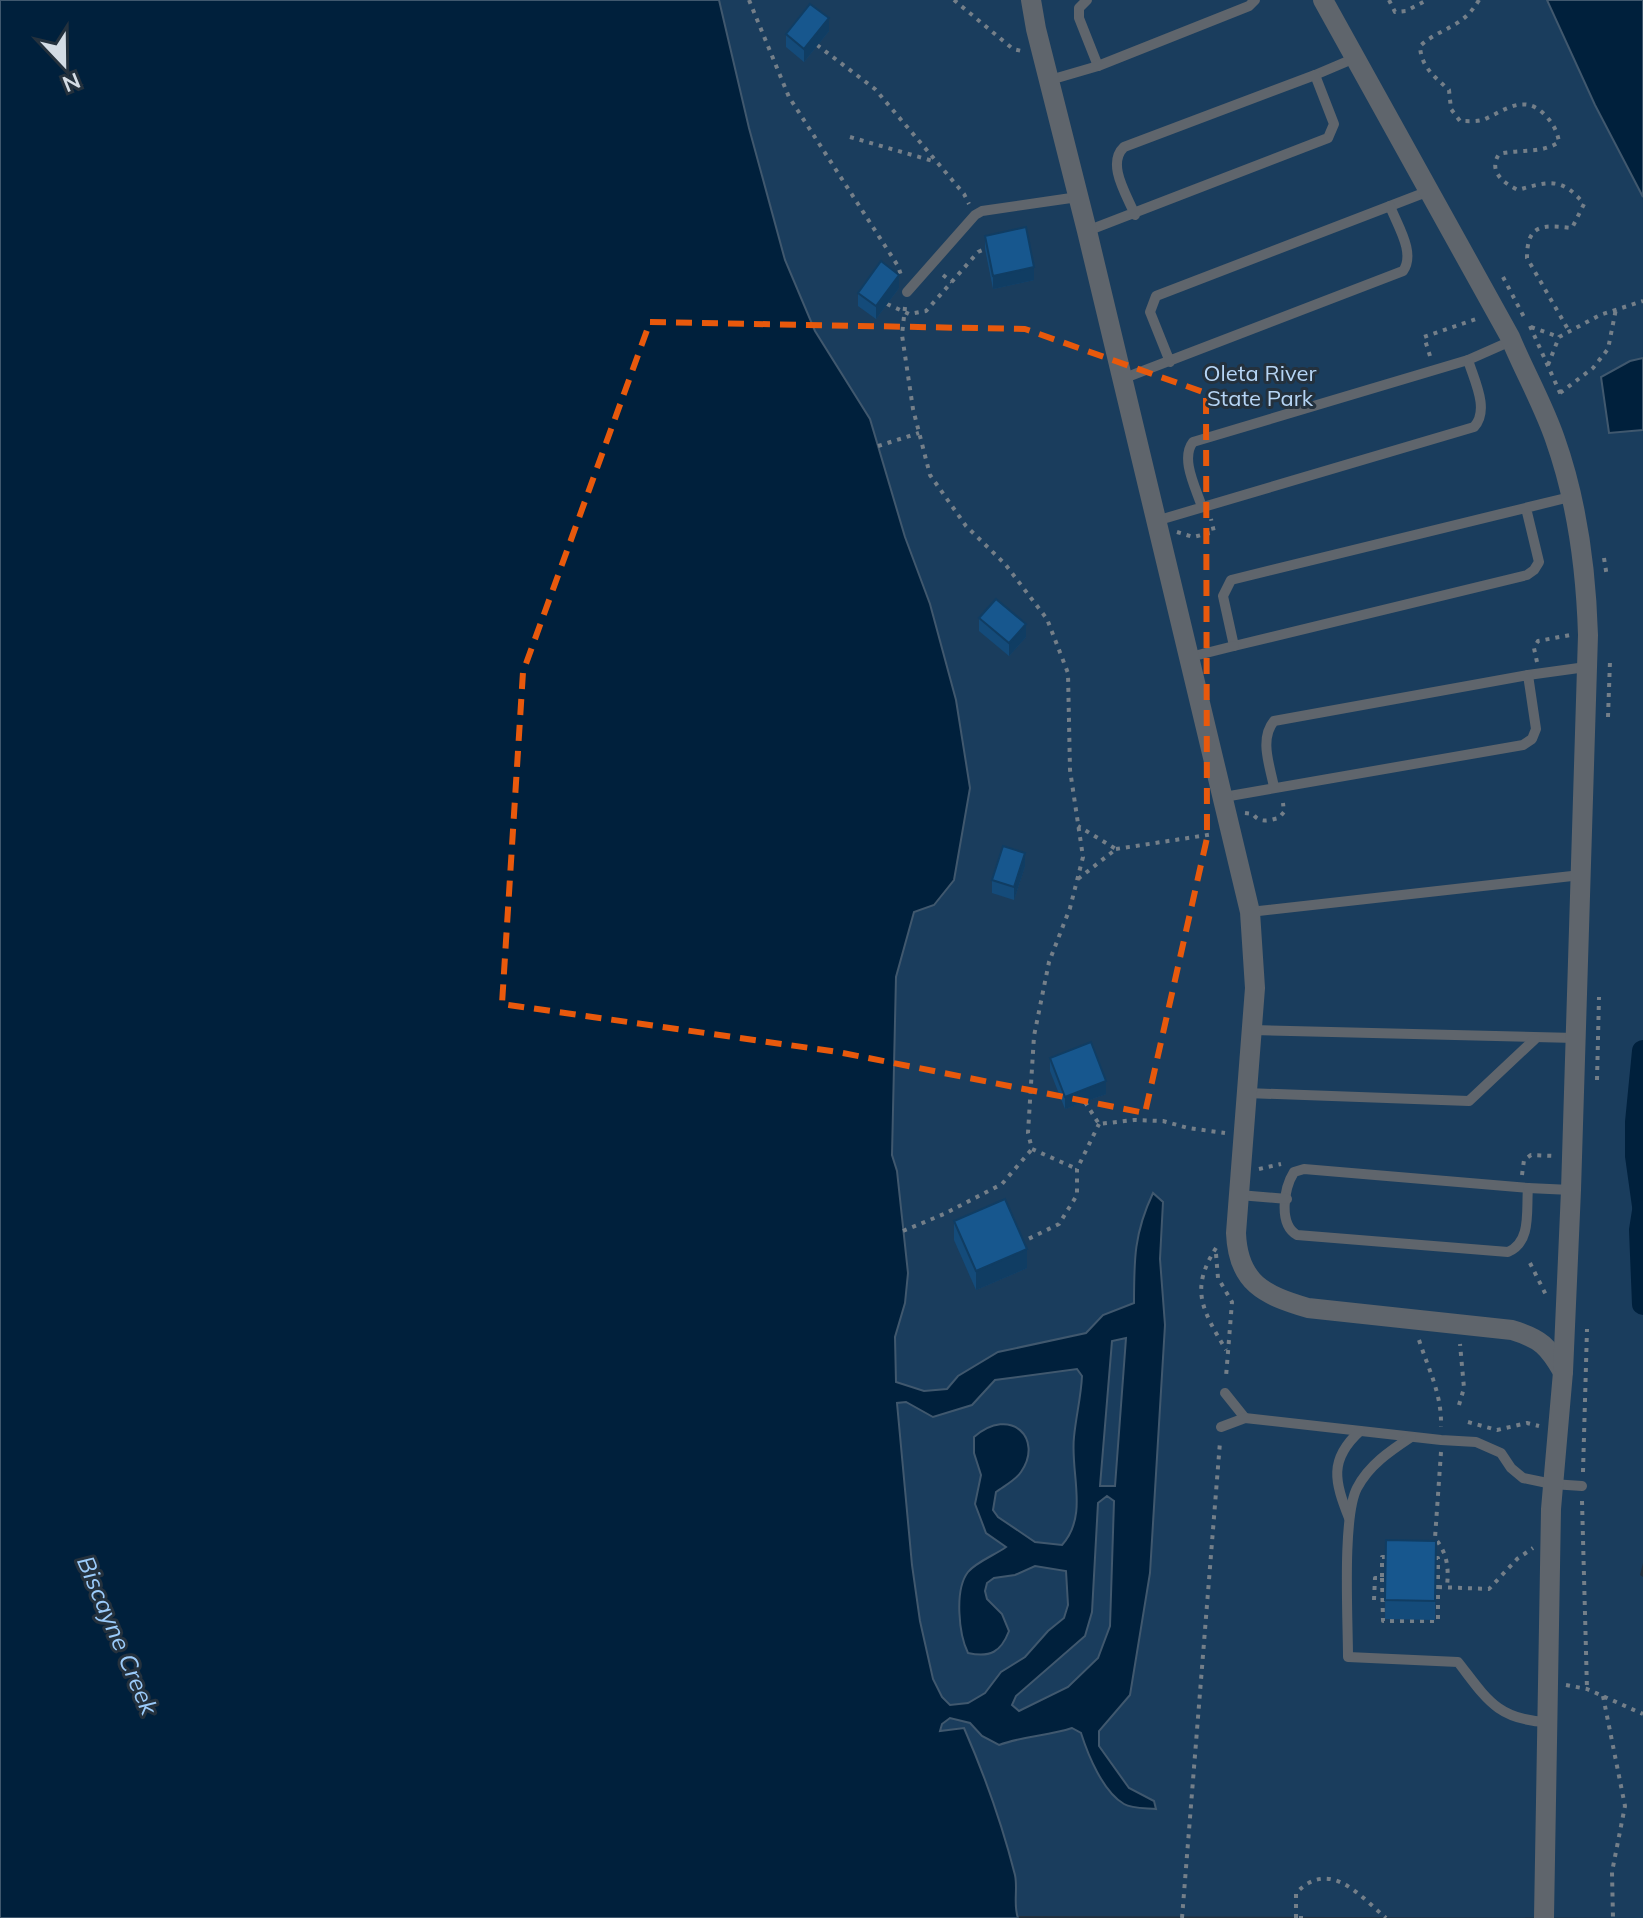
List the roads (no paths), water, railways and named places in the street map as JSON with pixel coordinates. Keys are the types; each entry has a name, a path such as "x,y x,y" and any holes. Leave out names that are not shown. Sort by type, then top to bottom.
{"street":[{"path":"1031,0 1121,380 1164,527 1190,657 1224,797 1222,834 1250,912 1255,988 1247,1093 1233,1134 1239,1195 1236,1250 1249,1279 1260,1288 1281,1300 1308,1308 1529,1331 1544,1327 1562,1312"},
{"path":"1323,0 1510,339 1556,439 1579,536 1587,599 1571,1190 1562,1312 1563,1372 1552,1484 1544,1918"},
{"path":"1513,1330 1536,1337 1551,1351 1563,1372"}],"lane":[{"path":"1087,0 1079,8 1079,18 1098,66"},
{"path":"1050,80 1098,66 1249,6 1255,0"},
{"path":"1135,215 1115,164 1117,154 1124,147 1355,58"},
{"path":"1087,231 1328,138 1334,124 1315,75"},
{"path":"1170,362 1150,312 1156,296 1429,191"},
{"path":"907,292 982,211 1078,197"},
{"path":"1121,380 1403,271 1409,263 1409,254 1390,206"},
{"path":"1202,507 1187,457 1188,448 1193,442 1468,360 1510,339"},
{"path":"1164,527 1202,507 1474,427 1481,419 1482,410 1468,360"},
{"path":"1234,646 1223,596 1231,580 1570,497"},
{"path":"1190,657 1527,575 1539,562 1526,508"},
{"path":"1274,787 1266,739 1267,729 1274,721 1586,667"},
{"path":"1224,797 1523,745 1532,739 1536,729 1534,675"},
{"path":"1250,912 1581,875"},
{"path":"1253,1030 1576,1038"},
{"path":"1247,1093 1469,1101 1535,1039"},
{"path":"1528,1188 1524,1238 1519,1248 1508,1252 1297,1235 1285,1222 1289,1181 1294,1172 1304,1169 1571,1190"},
{"path":"1239,1195 1287,1199"},
{"path":"1225,1393 1245,1418"},
{"path":"1221,1427 1245,1418 1476,1442 1501,1453 1511,1468 1523,1478 1582,1486"},
{"path":"1349,1520 1339,1494 1336,1472 1340,1453 1360,1431"},
{"path":"1411,1437 1369,1470 1355,1491 1349,1520 1348,1657 1458,1662 1491,1704 1522,1721 1547,1722"}],"water":[{"name":"Biscayne Creek","path":"0,0 719,0 749,128 785,260 815,331 870,419 905,537 930,604 956,700 970,788 954,880 934,905 914,912 896,977 892,1155 897,1171 908,1273 905,1303 895,1337 896,1382 924,1391 947,1389 958,1376 998,1352 1086,1333 1103,1315 1134,1303 1135,1260 1142,1221 1153,1193 1163,1202 1160,1259 1165,1325 1150,1573 1130,1695 1099,1731 1099,1746 1129,1788 1154,1801 1156,1809 1131,1807 1116,1798 1097,1772 1081,1733 1072,1728 999,1745 982,1736 970,1723 950,1718 942,1724 940,1731 964,1728 992,1800 1015,1875 1018,1918 0,1918","holes":["1126,1338 1115,1486 1100,1486 1112,1341","1077,1369 1082,1376 1073,1451 1077,1507 1075,1521 1062,1545 1035,1542 998,1517 993,1510 996,1492 1021,1472 1029,1448 1020,1430 1011,1425 1000,1424 974,1437 974,1453 981,1475 975,1504 986,1533 1006,1547 976,1565 964,1580 959,1612 968,1653 983,1655 994,1652 1009,1631 1002,1614 987,1599 987,1583 994,1578 1015,1575 1035,1566 1066,1571 1068,1605 1064,1618 1025,1657 1001,1672 985,1693 968,1703 950,1705 933,1679 920,1621 897,1403 906,1402 933,1417 972,1405 995,1380","1107,1496 1114,1501 1110,1626 1098,1658 1068,1687 1019,1711 1012,1705 1016,1696 1085,1636 1092,1612 1098,1503"]},
{"path":"1547,0 1643,0 1643,197 1595,105"},
{"path":"1643,358 1643,430 1609,433 1601,377 1630,361"}],"waterway":[{"path":"1643,1051 1636,1122 1636,1156 1643,1206"},
{"path":"1643,1211 1640,1230 1643,1304"}],"park label":[{"name":"Oleta River State Park","path":"1260,386"}]}
